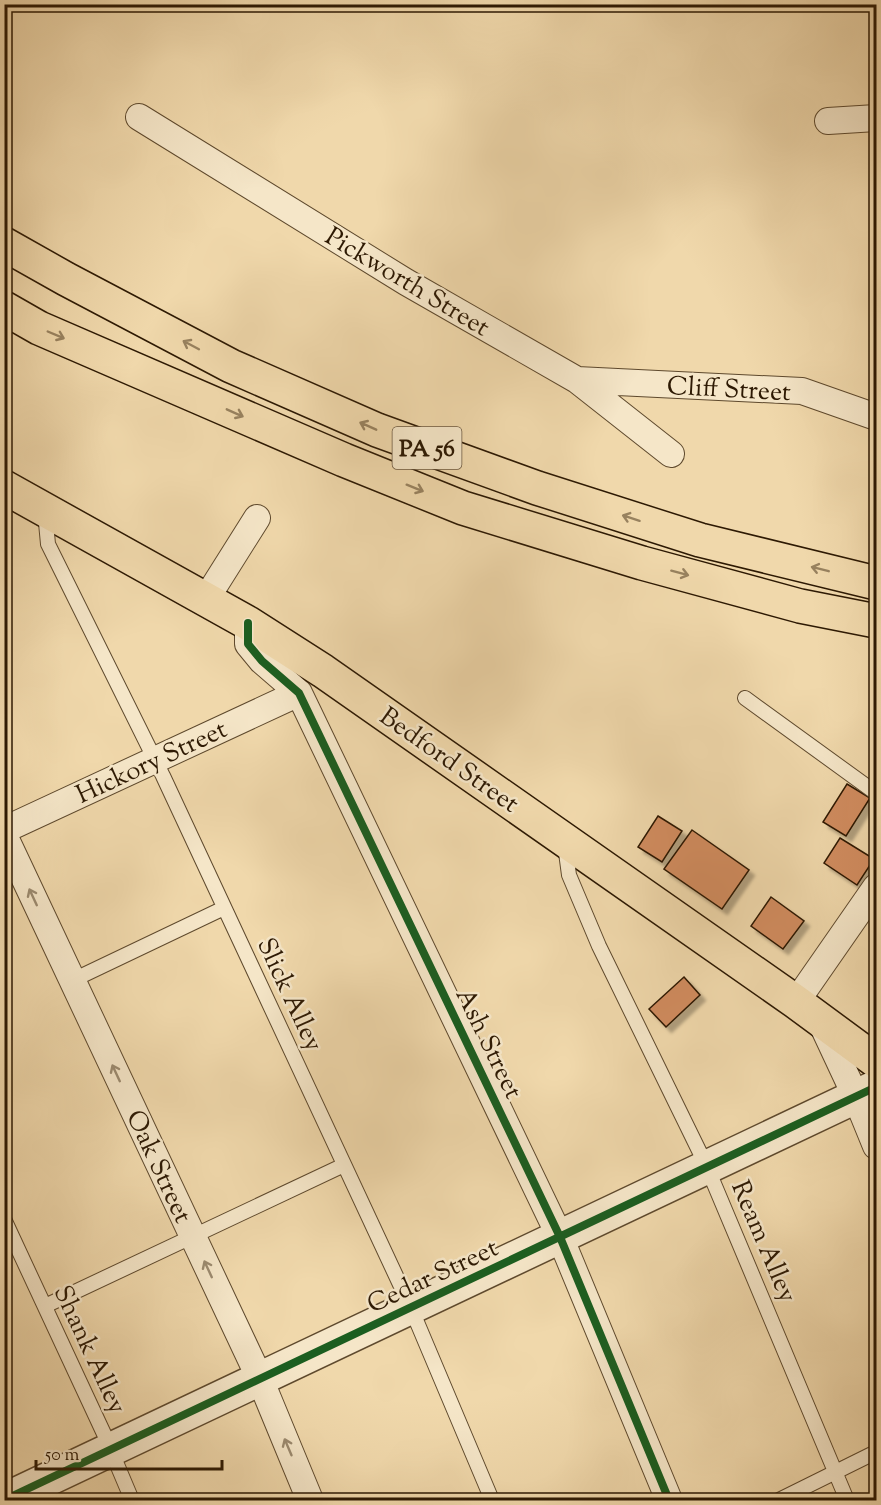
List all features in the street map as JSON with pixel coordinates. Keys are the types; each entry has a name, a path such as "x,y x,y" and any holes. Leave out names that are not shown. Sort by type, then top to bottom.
{"main road":[{"name":"PA 56","path":"4,244 231,366 377,430 537,488 700,540 876,583"},
{"name":"PA 56","path":"4,308 39,328 344,460 463,508 653,566 800,606 876,621"},
{"name":"Bedford Street","path":"4,487 248,623 323,671 564,838 876,1061"}],"street":[{"name":"Pickworth Street","path":"138,117 406,282 577,380 671,454"},
{"path":"828,121 876,118"},
{"name":"Cliff Street","path":"577,380 802,391 876,417"},
{"path":"206,599 257,518"},
{"name":"Ash Street","path":"248,623 248,644 262,661 299,693 560,1237 669,1500"},
{"name":"Hickory Street","path":"4,830 299,693"},
{"name":"Oak Street","path":"4,835 260,1379 310,1500"},
{"path":"876,887 808,1011 866,1092 876,1146"},
{"name":"Cedar Street","path":"4,1500 866,1092"}],"lane":[{"name":"Slick Alley","path":"46,510 48,544 155,759 411,1308 492,1500"},
{"path":"746,698 876,793"},
{"name":"Ream Alley","path":"564,838 569,875 599,946 707,1167 847,1500"},
{"path":"73,980 224,908"},
{"path":"45,1306 344,1165"},
{"name":"Shank Alley","path":"4,1219 111,1449 132,1500"},
{"path":"779,1500 876,1452"}],"building":[{"path":"847,784 870,798 846,836 823,822"},
{"path":"658,816 682,831 662,862 638,847"},
{"path":"692,830 749,870 722,909 664,869"},
{"path":"840,838 874,859 857,885 824,863"},
{"path":"771,897 804,921 783,949 751,926"},
{"path":"684,977 700,995 666,1027 649,1009"}],"cycle path":[{"path":"248,623 248,644 262,661 299,693 560,1237 669,1500"},
{"path":"4,1500 876,1087"}]}
